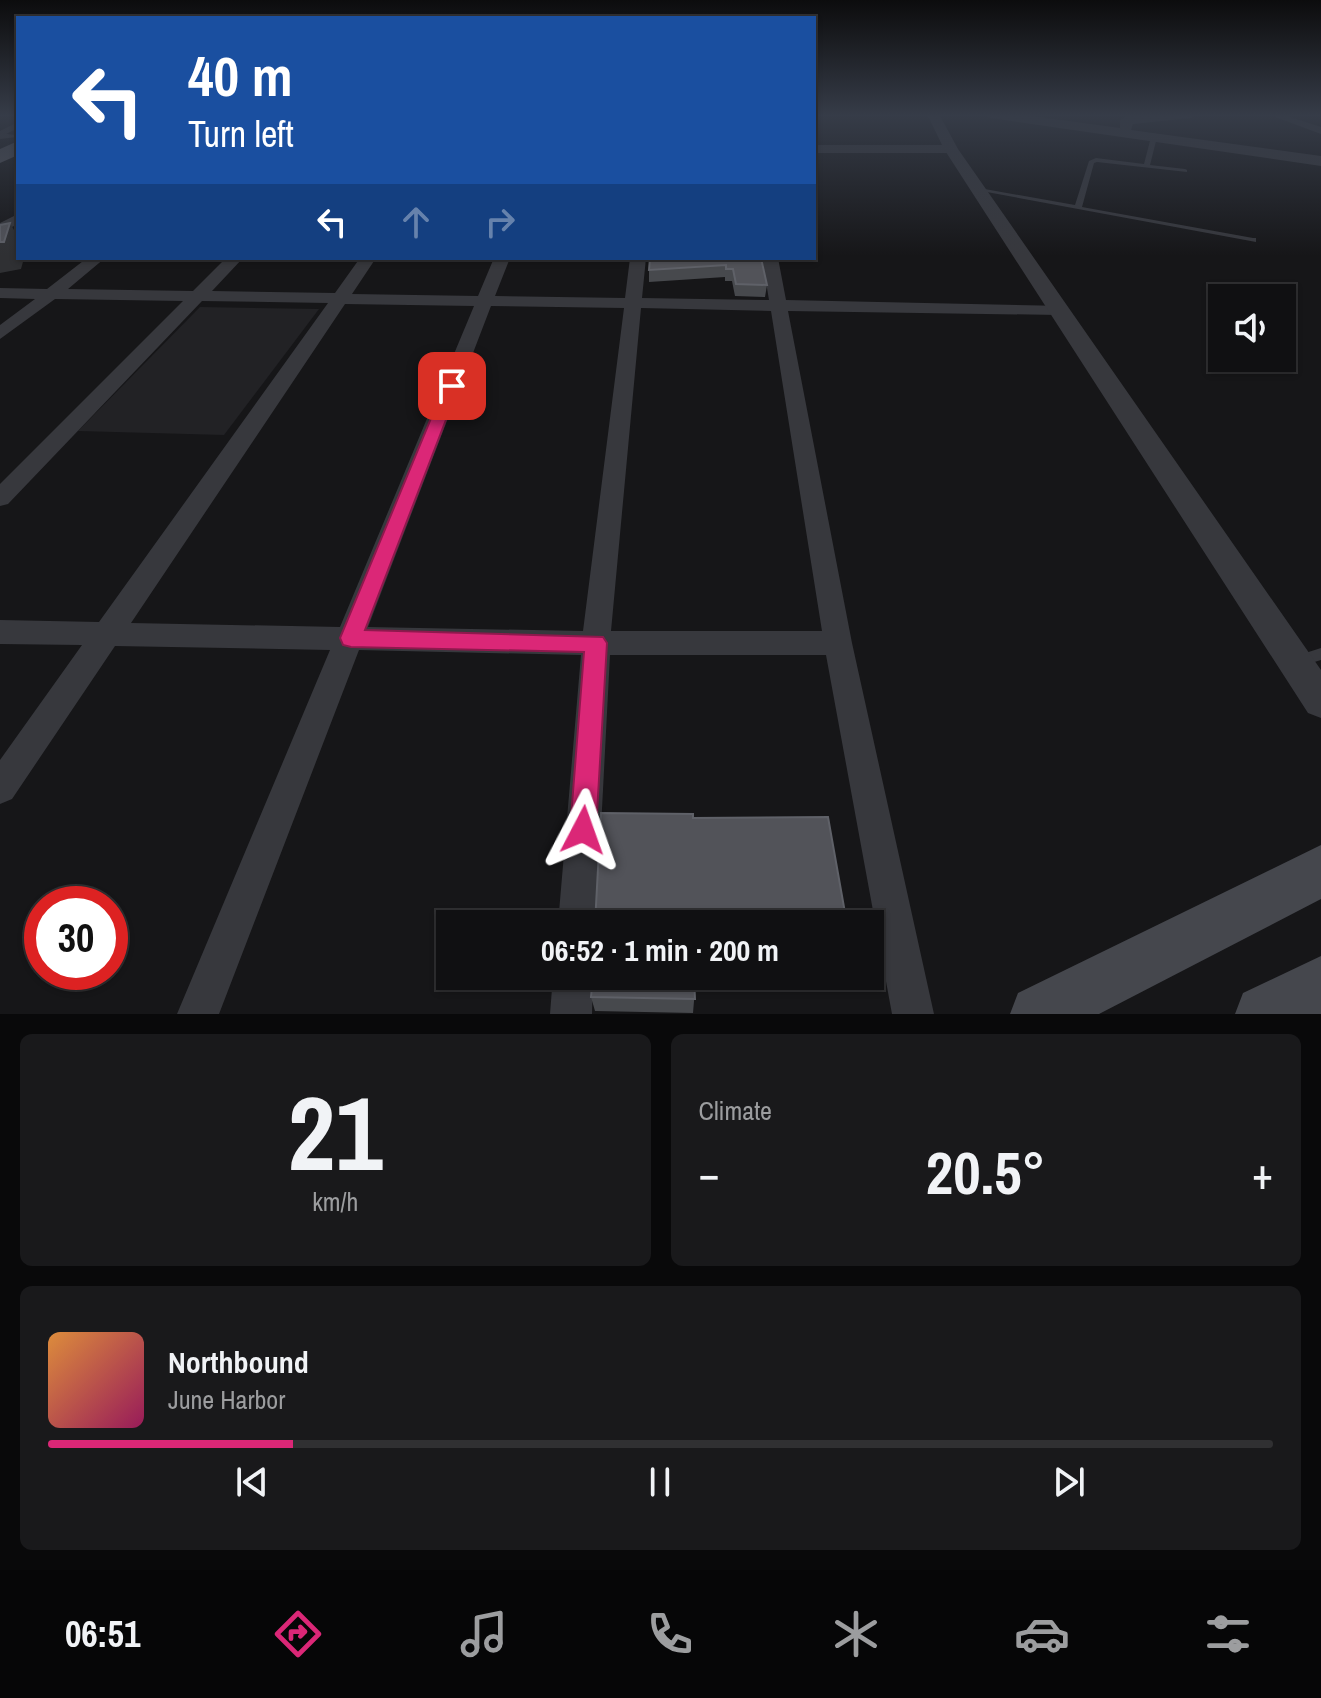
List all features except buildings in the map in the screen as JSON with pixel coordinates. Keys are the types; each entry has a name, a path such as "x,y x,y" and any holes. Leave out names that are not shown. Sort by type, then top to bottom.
{"main road":[{"path":"1039,1014 1321,871"},
{"path":"1264,1014 1321,984"}],"street":[{"path":"959,161 1321,701"},
{"path":"0,334 94,260"},
{"path":"0,498 233,260"},
{"path":"0,788 367,260"},
{"path":"198,1014 501,260"},
{"path":"578,910 596,643 638,260"},
{"path":"770,260 838,643 913,1014"},
{"path":"0,293 1059,310"},
{"path":"0,632 596,643 838,643"},
{"path":"571,1014 572,990"}],"lane":[{"path":"1078,207 1091,162 1094,161"},
{"path":"1121,161 1185,171"},
{"path":"979,190 1253,240"},
{"path":"1295,662 1321,654"}],"shaded area":[{"path":"200,307 319,309 224,435 78,431"}],"route":[{"path":"452,386 351,638 596,643 583,830"}]}
